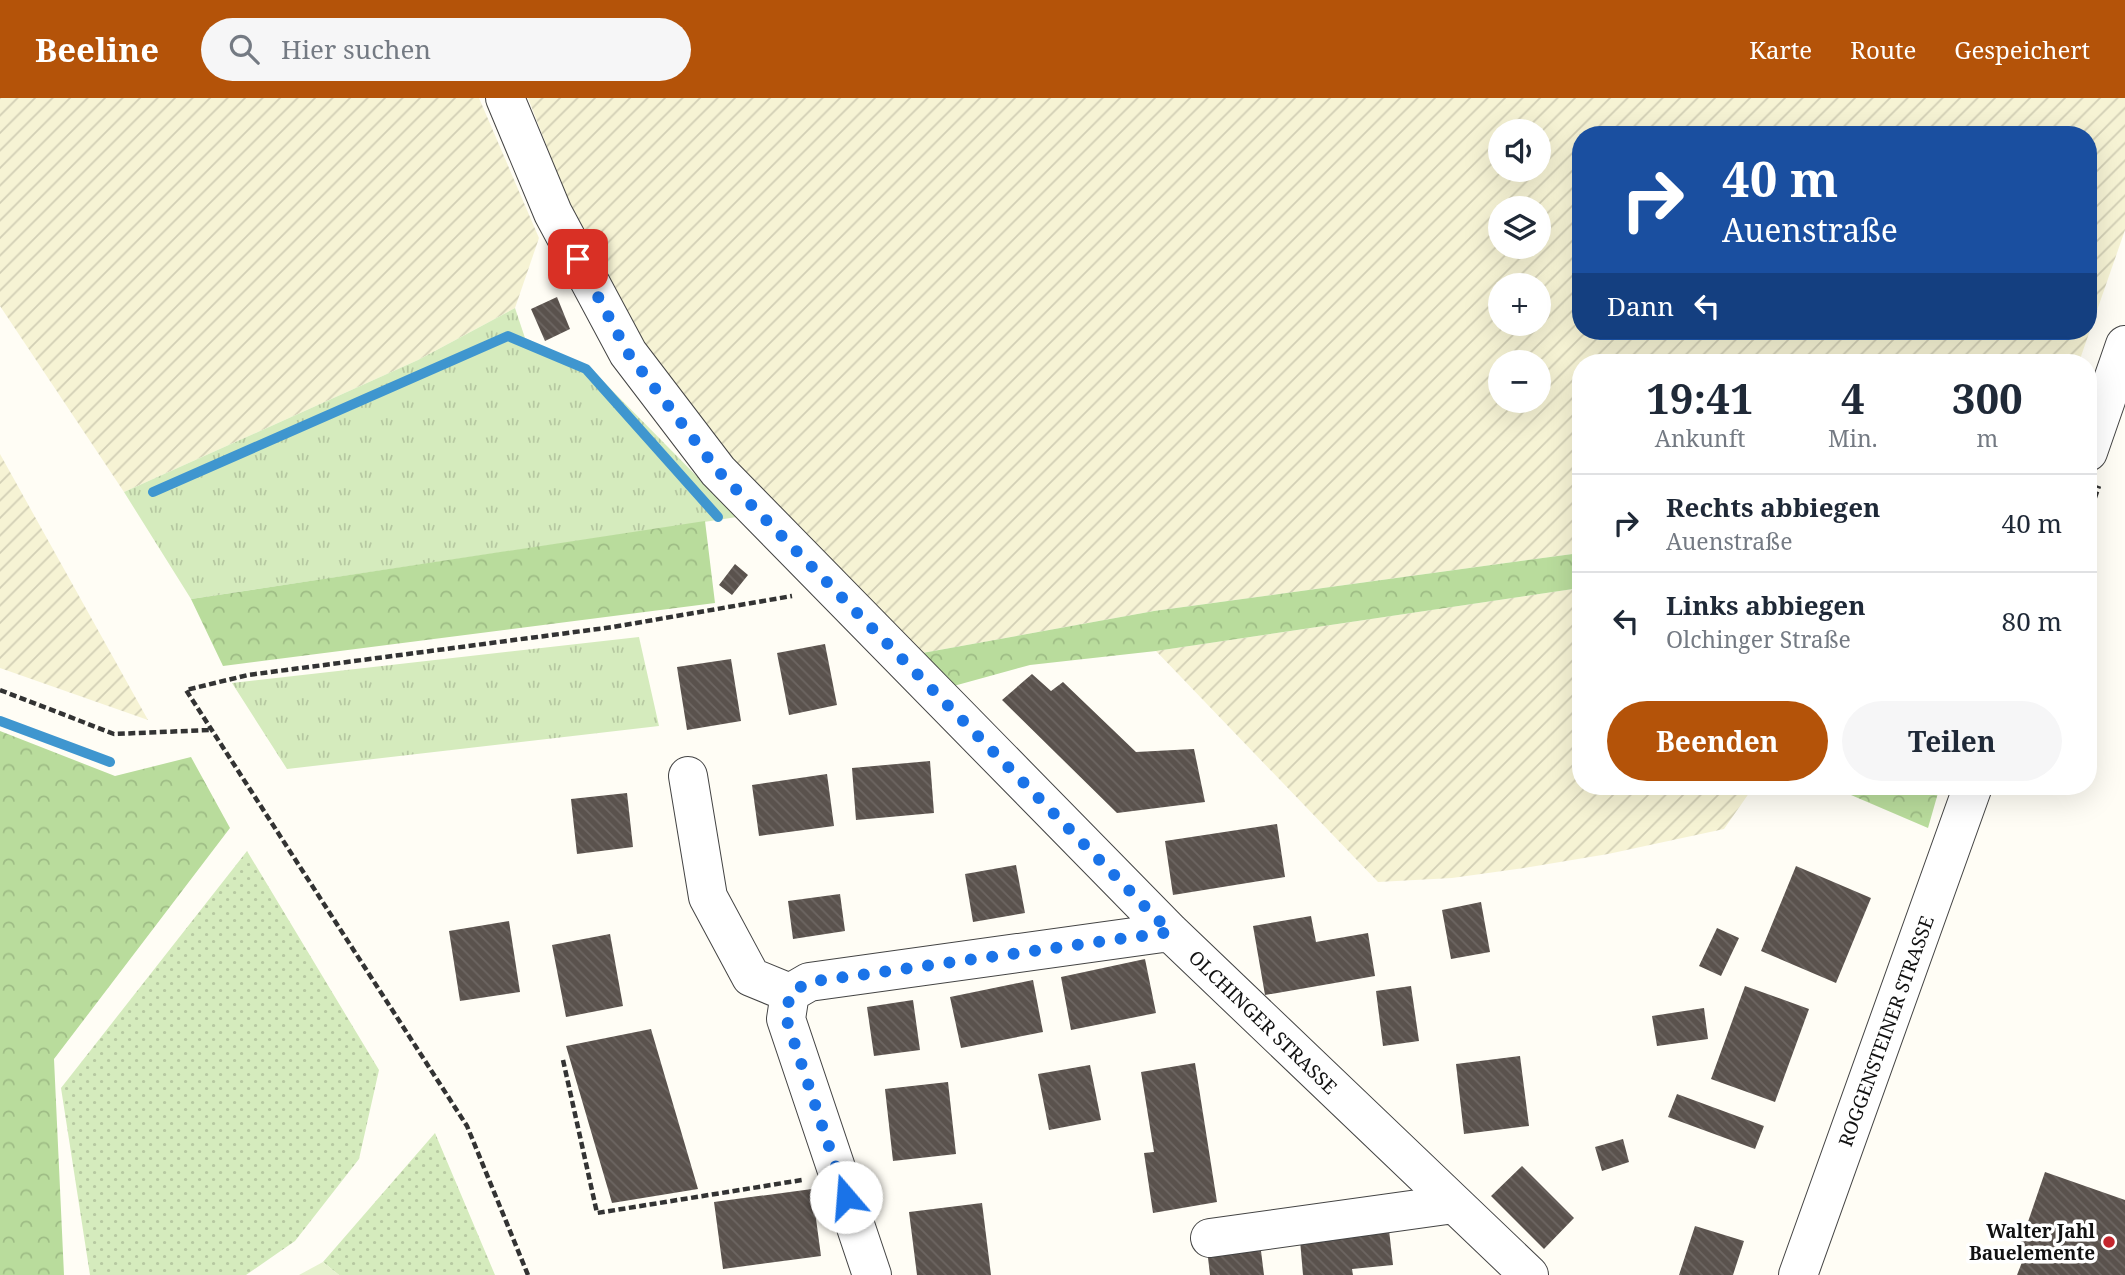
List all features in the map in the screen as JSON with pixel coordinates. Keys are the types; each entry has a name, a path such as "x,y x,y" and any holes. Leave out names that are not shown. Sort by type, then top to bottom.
{"street":[{"name":"OLCHINGER STRASSE","path":"505,98 553,212 628,353 718,471 1170,932 1529,1275"},
{"path":"2097,427 2125,345"},
{"path":"688,776 708,897 751,977 790,993"},
{"name":"ROGGENSTEINER STRASSE","path":"1798,1275 1970,795"},
{"path":"790,993 809,982 1170,932"},
{"path":"790,993 786,1018 872,1275"},
{"path":"1210,1238 1454,1204"}],"path":[{"path":"528,1275 467,1126 186,690 248,676 613,627 834,588"},
{"path":"0,690 114,734 211,730"},
{"path":"563,1060 597,1213 839,1174"}],"shaded area":[{"path":"0,98 479,98 539,238 515,308 418,360 124,492 0,306"},
{"path":"528,98 2125,98 2125,230 2097,310 2097,126 1572,126 1572,340 2087,340 2082,354 1572,354 1572,554 1154,611 917,654 725,455 639,346 568,201"},
{"path":"0,454 148,720 0,668"},
{"path":"1572,589 1572,795 1748,795 1724,829 1608,854 1524,868 1452,878 1378,882 1156,651"}],"green space":[{"path":"515,308 525,338 593,371 737,517 191,599 124,492 418,360"},
{"path":"705,521 715,603 223,666 191,599"},
{"path":"1572,554 1572,589 1156,651 1030,665 950,687 917,654 1154,611"},
{"path":"639,637 659,726 287,769 232,683"},
{"path":"0,731 115,776 191,757 230,828 54,1059 64,1275 0,1275"},
{"path":"1851,795 1937,795 1928,828"},
{"path":"247,851 379,1070 359,1159 295,1241 246,1275 90,1275 61,1088"},
{"path":"435,1133 495,1275 339,1275 323,1262"},
{"path":"323,1262 339,1275 299,1275"}],"building":[{"path":"557,297 570,329 545,341 531,309"},
{"path":"735,564 748,575 732,595 719,585"},
{"path":"825,644 837,705 789,715 777,653"},
{"path":"731,659 741,721 687,730 677,667"},
{"path":"1032,674 1051,691 1063,682 1136,752 1194,749 1205,802 1117,813 1002,700"},
{"path":"930,761 934,813 856,820 852,768"},
{"path":"827,774 834,826 759,836 752,785"},
{"path":"627,793 633,847 577,854 571,799"},
{"path":"1277,824 1285,877 1173,895 1165,841"},
{"path":"1016,865 1025,913 973,922 965,874"},
{"path":"1796,866 1871,898 1836,983 1761,951"},
{"path":"840,894 845,931 793,939 788,901"},
{"path":"1481,902 1490,952 1451,959 1442,910"},
{"path":"1311,916 1316,942 1368,933 1375,976 1265,995 1253,926"},
{"path":"509,921 520,992 460,1001 449,931"},
{"path":"1717,928 1739,938 1721,976 1699,966"},
{"path":"610,934 623,1006 566,1017 552,945"},
{"path":"1145,959 1156,1013 1071,1030 1061,977"},
{"path":"1033,980 1043,1032 961,1048 950,997"},
{"path":"1411,986 1419,1041 1383,1046 1376,991"},
{"path":"1745,986 1809,1009 1775,1102 1711,1079"},
{"path":"913,1000 920,1050 874,1056 867,1007"},
{"path":"1704,1008 1708,1039 1657,1046 1652,1016"},
{"path":"651,1029 698,1189 612,1203 566,1046"},
{"path":"1520,1056 1529,1126 1464,1134 1456,1064"},
{"path":"1195,1063 1217,1202 1153,1213 1144,1153 1154,1152 1141,1072"},
{"path":"1090,1065 1101,1120 1049,1130 1038,1074"},
{"path":"948,1082 956,1154 893,1161 885,1089"},
{"path":"1677,1094 1764,1126 1755,1149 1668,1117"},
{"path":"1623,1139 1629,1162 1602,1171 1595,1147"},
{"path":"1522,1166 1574,1218 1544,1249 1491,1196"},
{"path":"2045,1172 2125,1200 2125,1275 2017,1275 2024,1257 2017,1254"},
{"path":"812,1189 821,1256 723,1269 714,1202"},
{"path":"982,1203 991,1275 917,1275 909,1212"},
{"path":"1695,1226 1744,1241 1733,1275 1679,1275"},
{"path":"1389,1230 1393,1265 1352,1269 1353,1275 1303,1275 1300,1240"},
{"path":"1260,1243 1264,1275 1210,1275 1207,1249"}],"waterway":[{"path":"153,492 508,336 586,369 718,517"},
{"path":"0,721 110,762"}],"place":[{"name":"Walter Jahl Bauelemente","path":"2109,1242"}],"route":[{"path":"578,259 628,353 718,471 1170,932 809,982 790,993 786,1018 846,1197"}]}
